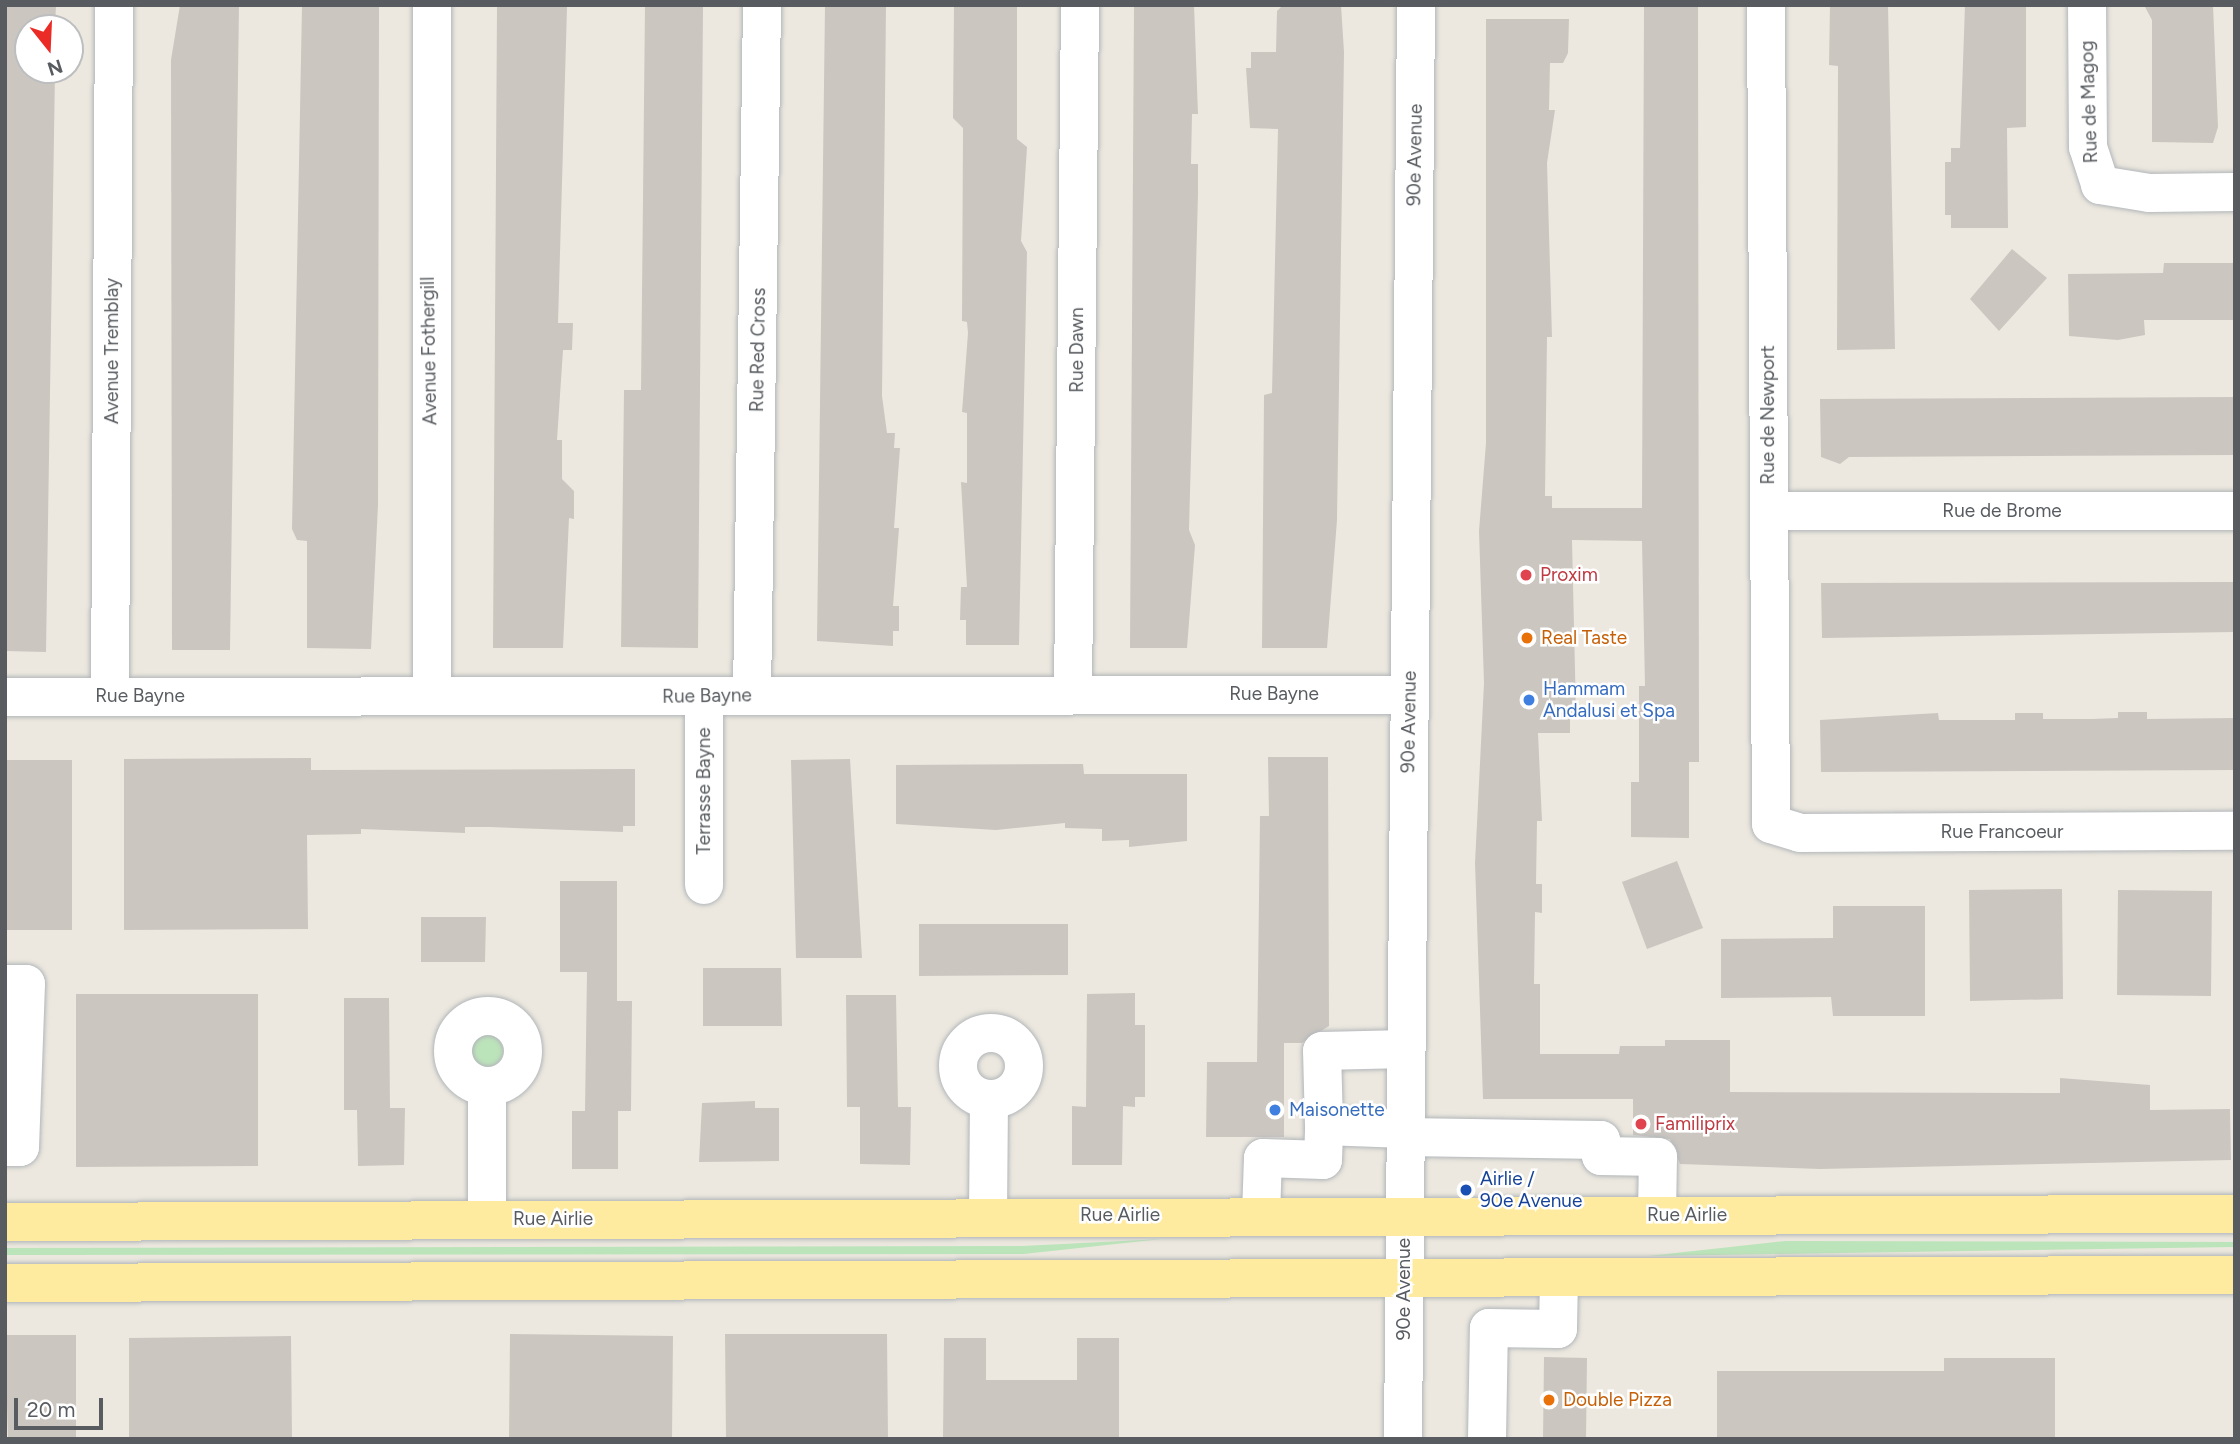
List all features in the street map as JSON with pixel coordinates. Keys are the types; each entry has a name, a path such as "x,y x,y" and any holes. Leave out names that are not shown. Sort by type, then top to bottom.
{"main road":[{"name":"Rue Airlie","path":"5,1222 1261,1215 2235,1214"},
{"path":"5,1283 2235,1275"}],"street":[{"name":"Avenue Tremblay","path":"110,696 114,5"},
{"name":"Avenue Fothergill","path":"432,5 432,696"},
{"name":"Rue Red Cross","path":"752,695 762,5"},
{"name":"Rue Dawn","path":"1073,695 1080,5"},
{"name":"90e Avenue","path":"1403,1439 1416,5"},
{"name":"Rue de Newport","path":"1766,5 1771,824"},
{"name":"Rue de Magog","path":"2087,5 2088,147 2099,185 2139,192 2235,192"},
{"name":"Rue de Brome","path":"1769,511 2235,511"},
{"name":"Rue Bayne","path":"5,697 1409,695"},
{"name":"Terrasse Bayne","path":"704,696 704,885"},
{"name":"Rue Francoeur","path":"1771,824 1800,833 2235,831"},
{"path":"5,984 26,984 20,1147 5,1147"},
{"path":"1261,1215 1263,1158 1323,1160 1322,1051 1406,1049"},
{"path":"487,1086 487,1219"},
{"path":"988,1216 989,1099"},
{"path":"1324,1126 1405,1133 1601,1140 1601,1156 1658,1157 1657,1215"},
{"path":"1487,1439 1489,1328 1558,1329 1559,1279"}],"green space":[{"path":"487,1035 498,1040 503,1051 498,1062 487,1067 476,1062 471,1051 476,1040"},
{"path":"1162,1239 1024,1254 5,1255 5,1248 1022,1246"},
{"path":"1785,1241 2235,1242 2235,1247 1648,1256"}],"building":[{"path":"5,5 56,5 56,14 14,14 14,84 55,84 46,652 5,651"},
{"path":"180,5 239,5 230,650 172,650 171,60"},
{"path":"497,5 567,7 558,323 573,323 572,350 563,350 557,440 562,440 562,479 574,491 574,519 569,518 563,648 493,648"},
{"path":"645,5 703,5 698,648 621,647 624,390 641,390"},
{"path":"825,5 886,5 882,396 887,433 895,433 894,448 900,448 894,528 899,528 893,606 899,606 899,631 893,631 893,646 817,641"},
{"path":"954,5 1017,5 1017,139 1027,147 1021,241 1027,252 1019,645 966,645 966,620 960,620 961,587 967,587 961,482 967,483 967,413 962,412 968,333 967,322 962,321 963,128 953,118"},
{"path":"1134,5 1194,5 1198,114 1192,114 1191,164 1198,164 1198,194 1189,530 1195,545 1187,648 1130,648"},
{"path":"1283,5 1341,5 1344,52 1337,520 1327,648 1262,648 1264,395 1272,393 1278,129 1250,128 1246,68 1251,68 1251,52 1276,52 1277,11"},
{"path":"1644,5 1698,5 1699,762 1689,762 1689,838 1631,837 1631,782 1639,782 1639,686 1645,686 1642,541 1572,540 1576,714 1570,714 1570,733 1538,733 1542,821 1537,821 1536,884 1542,884 1542,913 1535,912 1534,984 1540,984 1540,1054 1619,1054 1620,1046 1665,1046 1665,1040 1730,1040 1730,1092 2060,1093 2060,1078 2150,1085 2150,1110 2230,1109 2231,1160 1820,1169 1680,1164 1670,1139 1633,1135 1633,1099 1483,1099 1475,863 1484,683 1479,531 1486,443 1486,19 1569,19 1568,53 1563,63 1550,63 1549,110 1555,110 1547,163 1552,337 1547,337 1545,496 1552,496 1552,508 1642,508"},
{"path":"1830,5 1888,5 1895,349 1837,350 1838,66 1829,65"},
{"path":"1965,5 2026,5 2026,127 2007,128 2008,228 1951,228 1951,215 1945,215 1945,162 1951,162 1951,148 1960,148"},
{"path":"2144,5 2213,5 2218,127 2213,143 2152,142 2152,20"},
{"path":"302,6 379,6 378,505 371,649 307,648 307,541 297,540 292,529"},
{"path":"2012,249 2047,278 1999,331 1970,299"},
{"path":"2164,263 2235,263 2235,320 2144,320 2145,335 2118,340 2069,336 2068,274 2163,273"},
{"path":"2235,397 2235,455 1849,457 1840,464 1821,457 1820,399"},
{"path":"2235,582 2235,632 1822,638 1821,583"},
{"path":"2118,712 2147,712 2147,719 2235,718 2235,770 1821,772 1820,720 1938,713 1939,720 2015,720 2015,713 2043,713 2043,719 2092,719 2118,718"},
{"path":"1268,757 1328,757 1329,1026 1302,1043 1284,1043 1284,1137 1206,1137 1207,1062 1257,1062 1260,816 1269,816"},
{"path":"311,758 311,770 635,769 635,826 623,826 623,832 465,827 465,833 361,829 361,834 307,835 308,929 124,930 124,759"},
{"path":"850,759 862,958 796,958 791,760"},
{"path":"5,760 72,760 72,930 5,930"},
{"path":"1083,764 1084,774 1187,774 1187,841 1129,847 1129,840 1102,841 1102,829 1065,828 1065,823 996,830 896,824 896,765"},
{"path":"1677,861 1703,928 1647,949 1622,882"},
{"path":"560,881 617,881 617,1001 632,1001 631,1111 618,1111 618,1169 572,1169 572,1111 585,1111 587,972 560,972"},
{"path":"2062,889 2063,999 1970,1001 1969,890"},
{"path":"2118,890 2212,891 2211,996 2117,995"},
{"path":"1833,906 1925,906 1925,1016 1833,1016 1831,997 1721,998 1721,939 1833,938"},
{"path":"421,917 486,917 485,962 421,962"},
{"path":"919,924 1068,924 1068,975 919,976"},
{"path":"703,968 781,968 782,1026 703,1026"},
{"path":"1135,993 1135,1025 1145,1025 1145,1097 1135,1097 1135,1107 1123,1106 1122,1165 1072,1165 1072,1106 1086,1107 1087,994"},
{"path":"76,994 258,994 258,1166 76,1167"},
{"path":"846,995 896,995 898,1107 911,1107 910,1165 860,1164 860,1107 847,1107"},
{"path":"344,998 389,998 390,1108 405,1108 404,1165 358,1166 357,1110 344,1110"},
{"path":"755,1101 755,1108 779,1108 779,1161 699,1162 702,1103"},
{"path":"510,1334 673,1336 672,1439 509,1439"},
{"path":"725,1334 887,1334 888,1439 726,1439"},
{"path":"5,1335 76,1335 76,1439 8,1439"},
{"path":"291,1336 292,1439 129,1439 129,1338"},
{"path":"944,1338 986,1338 986,1380 1077,1380 1077,1338 1119,1338 1119,1439 943,1439"},
{"path":"1544,1357 1587,1358 1586,1439 1543,1439"},
{"path":"1944,1358 2055,1358 2055,1439 1717,1439 1717,1371 1944,1371"}],"place":[{"name":"Proxim","path":"1526,575"},
{"name":"Real Taste","path":"1527,638"},
{"name":"Hammam Andalusi et Spa","path":"1529,700"},
{"name":"Maisonette","path":"1275,1110"},
{"name":"Familiprix","path":"1641,1124"},
{"name":"Airlie / 90e Avenue","path":"1466,1190"},
{"name":"Double Pizza","path":"1549,1400"}]}
